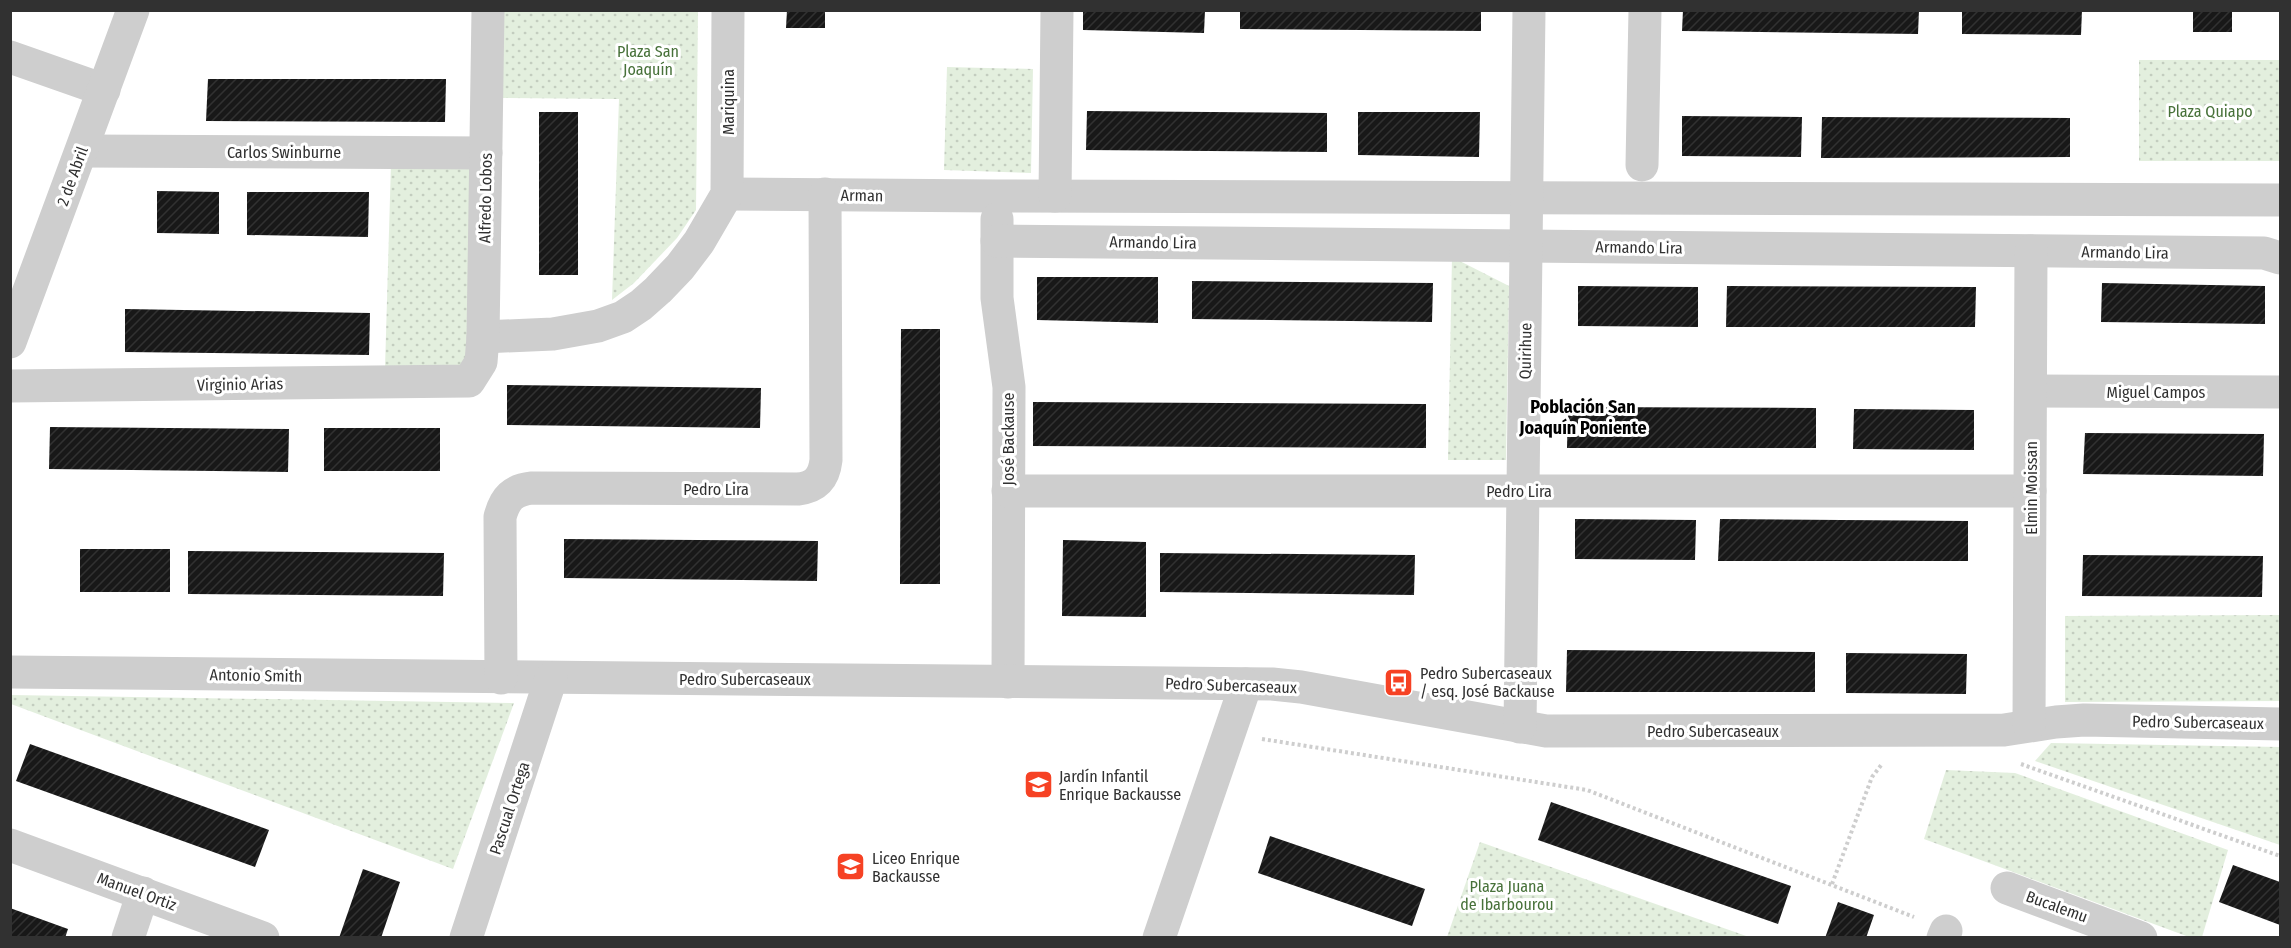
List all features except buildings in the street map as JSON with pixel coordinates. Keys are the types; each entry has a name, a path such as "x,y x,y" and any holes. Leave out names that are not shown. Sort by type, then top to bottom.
{"street":[{"name":"2 de Abril","path":"10,342 18,299 82,150 133,10"},
{"name":"Alfredo Lobos","path":"469,381 481,362 483,337 488,10"},
{"name":"Mariquina","path":"727,194 728,10"},
{"path":"1055,196 1057,10"},
{"name":"Quirihue","path":"1520,727 1529,10"},
{"path":"1642,165 1645,10"},
{"path":"10,57 104,90"},
{"name":"Carlos Swinburne","path":"82,150 486,153"},
{"path":"483,337 553,334 598,326 622,317 641,305 680,267 715,218 727,194"},
{"name":"Arman","path":"727,194 997,196"},
{"name":"Pedro Lira","path":"501,678 500,517 503,505 510,494 521,489 532,488 798,489 810,488 819,481 825,471 826,460 825,195"},
{"path":"997,196 2280,200"},
{"name":"José Backause","path":"997,196 998,298 1009,387 1008,682"},
{"name":"Armando Lira","path":"997,241 2271,254 2280,258"},
{"name":"Elmin Moissan","path":"2029,725 2031,251"},
{"name":"Virginio Arias","path":"10,386 469,381"},
{"name":"Miguel Campos","path":"2031,391 2280,392"},
{"name":"Pedro Lira","path":"1008,490 2031,491"},
{"name":"Antonio Smith","path":"10,672 501,678"},
{"name":"Pedro Subercaseaux","path":"501,678 1246,684 1301,687 1520,727 1546,731 1580,732 2004,730 2029,725 2084,720 2280,724"},
{"name":"Pascual Ortega","path":"466,938 551,678"},
{"path":"1159,938 1246,684"},
{"name":"Manuel Ortiz","path":"10,845 264,938"},
{"name":"Bucalemu","path":"2007,888 2141,938"},
{"path":"128,938 143,893"}],"path":[{"path":"1832,884 1872,777 1882,765 1890,731"},
{"path":"1229,732 1268,741 1587,790 1832,884 1937,929"},
{"path":"2019,764 2280,856"},
{"path":"1882,765 1893,765"}],"green space":[{"name":"Plaza San Joaquín","path":"500,11 698,11 696,210 677,238 634,283 612,300 619,99 500,98"},
{"name":"Plaza Quiapo","path":"2139,60 2280,60 2280,161 2139,161"},
{"path":"947,67 1033,69 1031,173 944,170"},
{"path":"391,163 480,165 479,370 385,369"},
{"path":"1452,257 1509,286 1506,460 1448,460"},
{"path":"2280,615 2280,701 2065,702 2065,616"},
{"path":"11,695 514,703 453,869 11,704"},
{"path":"2051,743 2280,747 2280,845 2035,761"},
{"path":"1946,770 2015,773 2228,850 2202,937 2189,937 1924,839"},
{"name":"Plaza Juana de Ibarbourou","path":"1480,842 1749,937 1447,937"}],"place":[{"name":"Pedro Subercaseaux / esq. José Backause","path":"1399,682"},
{"name":"Jardín Infantil Enrique Backausse","path":"1038,785"},
{"name":"Liceo Enrique Backausse","path":"851,867"}],"district":[{"name":"Población San Joaquín Poniente","path":"1583,417"}]}
